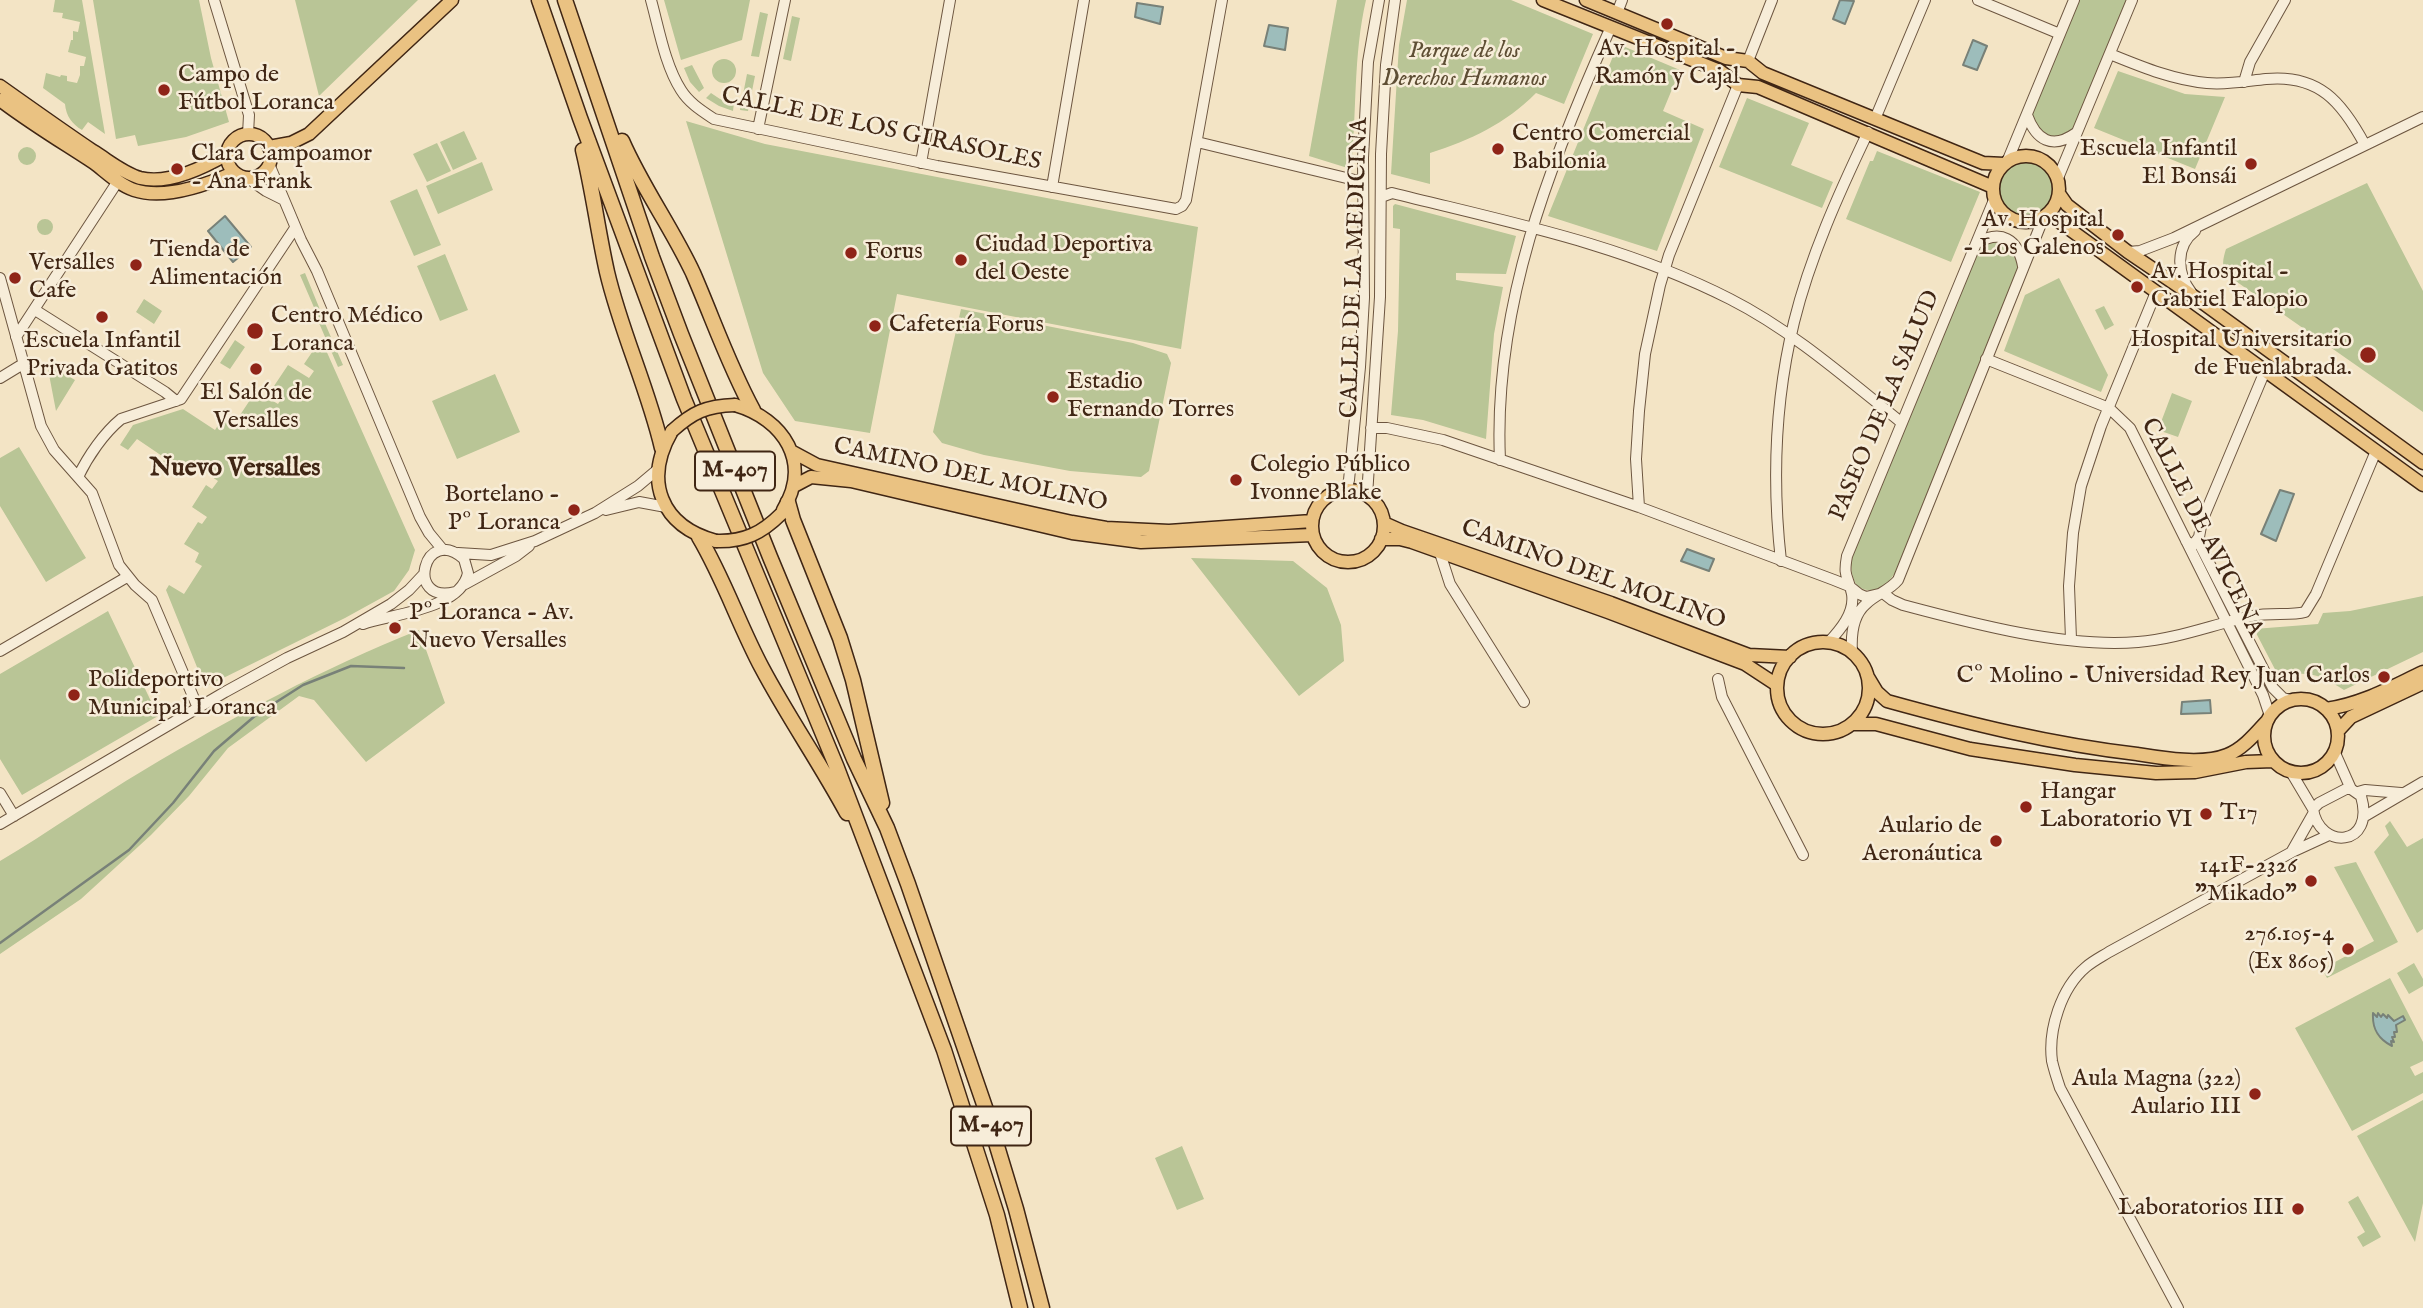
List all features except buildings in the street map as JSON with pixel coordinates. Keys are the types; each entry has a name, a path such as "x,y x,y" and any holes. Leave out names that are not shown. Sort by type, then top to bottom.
{"highway":[{"name":"M-407","path":"539,0 684,399 864,836 944,1050 996,1215 1020,1308"},
{"name":"M-407","path":"565,0 652,257 681,334 854,759 887,828 975,1076 1016,1209 1042,1308"},
{"path":"602,107 610,115 633,165 692,271 734,375 753,410"},
{"path":"580,118 578,128 592,186 607,272 627,340 654,414 662,448"},
{"path":"785,508 796,527 840,638 853,680 887,828"},
{"path":"699,537 763,669 819,762 854,827 864,836"}],"main road":[{"path":"269,147 290,143 309,134 452,0"},
{"path":"1543,0 1720,71 1738,82 1868,132 1993,193"},
{"path":"1586,0 1726,58 1747,63 1763,74 1983,163 2005,163"},
{"path":"1738,82 1755,78 1747,63"},
{"path":"1738,82 1730,67 1747,63"},
{"path":"0,86 116,166 141,178 158,179 179,175 210,164 227,154"},
{"path":"0,100 135,190 158,192 185,189 233,173"},
{"path":"248,134 264,140 269,147 270,164 265,172 249,179 233,173 228,166 227,154 232,141 239,136 248,134"},
{"path":"2044,218 2057,204 2060,195 2058,178 2052,166 2041,159 2028,155 2015,157 2005,163 1996,174 1993,193 2001,211 2011,219 2024,223 2054,218 2423,485"},
{"path":"2060,195 2067,205 2128,252 2196,298 2423,463"},
{"path":"735,405 753,410 769,420 782,433 791,451 793,486 785,508 766,529 750,538 731,542 699,537 683,528 666,507 659,488 657,470 662,448 672,431 689,416 714,406 735,405"},
{"name":"CAMINO DEL MOLINO","path":"791,451 817,464 1106,528 1169,531 1312,528"},
{"name":"CAMINO DEL MOLINO","path":"793,486 811,477 851,481 1105,539 1148,541 1312,528"},
{"path":"1346,490 1367,496 1379,509 1384,523 1381,539 1373,552 1360,560 1345,562 1330,558 1319,548 1312,528 1316,510 1323,500 1346,490"},
{"name":"CAMINO DEL MOLINO","path":"1384,523 1749,655 1790,657"},
{"name":"CAMINO DEL MOLINO","path":"1381,539 1400,539 1608,612 1745,664 1777,685"},
{"path":"1868,677 1869,694 1863,710 1853,724 1839,732 1822,734 1806,731 1787,718 1778,697 1777,685 1781,670 1790,657 1801,648 1814,643 1828,643 1852,652 1862,663 1877,692 1887,701 1975,726 2073,746 2197,760 2226,755 2242,745 2276,709 2291,701 2310,700 2326,709 2334,719 2338,731 2335,753 2316,770 2308,773 2291,772 2273,761 2264,742 2269,718"},
{"path":"2326,709 2356,703 2423,672"},
{"path":"2338,731 2351,718 2423,684"},
{"path":"1853,724 1876,724 1970,749 2143,772 2195,772 2246,762 2273,761"}],"street":[{"path":"215,0 249,115 248,134"},
{"name":"CALLE DE LOS GIRASOLES","path":"651,0 680,89 690,102 714,119 921,163 1176,209 1186,200 1197,142"},
{"path":"758,129 785,0"},
{"path":"921,163 950,0"},
{"path":"1052,187 1084,0"},
{"path":"1222,0 1197,142 1363,183"},
{"path":"1346,490 1360,367 1364,298 1363,183 1368,62 1379,0"},
{"name":"CALLE DE LA MEDICINA","path":"1367,496 1378,352 1381,154 1386,65 1395,0"},
{"path":"1617,13 1622,0"},
{"path":"1747,63 1772,0"},
{"path":"1875,119 1925,0"},
{"path":"1978,0 2060,34"},
{"path":"2005,163 2074,0"},
{"path":"2058,178 2132,0"},
{"path":"2244,82 2250,62 2285,0"},
{"path":"1500,460 1500,409 1504,363 1512,304 1531,229 1585,85 1611,29"},
{"path":"2110,54 2165,76 2205,83 2290,78 2326,91 2352,121 2365,145"},
{"path":"1639,508 1636,459 1645,354 1665,269 1738,82"},
{"path":"2027,115 2037,135 2051,141 2068,139 2078,132"},
{"path":"2128,252 2140,251 2208,222 2423,117"},
{"path":"1781,561 1776,486 1777,428 1791,336 1815,256 1868,132"},
{"path":"270,164 282,199 317,271 420,517 443,550"},
{"path":"249,179 282,199"},
{"path":"16,337 118,181"},
{"path":"1381,197 1392,193 1601,246 1665,269 1732,300 1791,336 1902,423"},
{"name":"PASEO DE LA SALUD","path":"1828,643 1849,614 1853,597 1844,573 1847,556 1977,243 1993,193"},
{"path":"1852,652 1851,634 1857,616 1866,604 1898,580 2044,218"},
{"path":"2196,298 2183,281 2179,266 2189,236 2208,222"},
{"path":"78,477 86,461 121,419 181,399 295,228"},
{"path":"1977,243 1992,236 2010,240 2020,253 2023,266"},
{"path":"0,278 41,426 61,460 92,493 119,565 127,577 152,600 198,708"},
{"path":"2071,639 2069,586 2073,533 2081,486 2156,292"},
{"path":"35,310 176,401"},
{"name":"CALLE DE AVICENA","path":"1986,359 2109,408 2121,416 2130,428 2263,695 2269,718"},
{"path":"0,378 23,364"},
{"path":"2265,371 2202,521 2199,537 2201,547 2273,688 2283,698 2291,701"},
{"path":"1371,428 1387,428 1443,440 1639,508 1849,586 1866,597 1883,593"},
{"path":"1883,593 1903,605 1978,625 2110,643 2172,637 2271,612 2305,612 2316,594 2376,451"},
{"path":"0,824 198,708 391,604 410,590 424,573 427,561 432,555 443,550 491,555 535,541 595,513 638,486 657,470"},
{"path":"595,513 639,502 666,507"},
{"path":"2185,541 2193,545 2199,537"},
{"path":"343,632 437,603 516,556 535,541"},
{"path":"458,553 467,566 468,577 465,584"},
{"name":"CAMINO DEL MOLINO","path":"1440,553 1450,584 1524,702"},
{"path":"424,573 429,586 435,591 447,594 455,592"},
{"path":"0,651 127,577"},
{"path":"1718,679 1722,697 1803,855"},
{"path":"2335,753 2361,796 2365,816"},
{"path":"2291,772 2323,831 2336,837 2350,836 2358,831 2365,816 2423,782"},
{"path":"2292,852 2313,812 2328,798 2346,789 2401,793"},
{"path":"0,793 14,816"},
{"path":"2178,1308 2060,1088 2052,1061 2052,1033 2058,1011 2074,979 2086,967 2109,952 2184,909 2329,835"}],"green space":[{"path":"55,0 82,0 105,134 88,122 82,130 78,128 68,116 65,104 43,88 46,73 67,76 67,81 77,83 80,66 84,66 86,57 68,52 73,31 78,32 80,22 62,18 63,13 53,12"},
{"name":"Campo de Fútbol Loranca","path":"93,0 199,0 211,58 229,122 186,137 138,146 135,135 116,139"},
{"path":"295,0 418,0 319,96"},
{"path":"664,0 750,0 742,40 681,60"},
{"path":"1337,0 1366,0 1357,63 1351,169 1309,156"},
{"name":"Parque de los Derechos Humanos","path":"1407,0 1511,0 1593,34 1564,104 1536,93 1512,114 1487,130 1430,153 1430,184 1391,174 1399,45"},
{"path":"2079,0 2128,0 2074,129 2060,139 2044,135 2032,118 2033,109"},
{"path":"760,12 768,14 759,57 751,56"},
{"path":"792,16 800,18 791,61 783,59"},
{"path":"1618,44 1680,70 1663,111 1704,129 1657,251 1548,216"},
{"path":"724,59 735,66 736,71 729,82 724,83 713,76 712,71 719,60"},
{"path":"692,65 704,88 699,92 690,82 684,68"},
{"path":"2118,71 2185,94 2225,97 2195,169 2094,128"},
{"path":"747,74 755,76 748,111 740,110"},
{"path":"711,93 734,103 733,111 706,98"},
{"path":"1747,98 1809,123 1791,165 1833,182 1822,208 1719,167"},
{"name":"Ciudad Deportiva del Oeste","path":"686,121 765,144 1198,227 1181,349 897,294 870,433 795,421 763,373"},
{"path":"464,131 477,159 453,170 440,142"},
{"path":"437,143 451,171 427,182 413,154"},
{"path":"27,147 33,150 36,156 33,162 27,165 21,162 18,156 21,150"},
{"path":"1877,151 1980,192 1951,262 1846,219 1870,161 1873,161"},
{"path":"2019,156 2033,156 2045,161 2054,170 2059,189 2057,202 2050,213 2033,222 2019,222 2007,217 1998,208 1993,196 1993,182 1998,170 2007,161"},
{"path":"482,162 493,190 438,214 426,186"},
{"name":"Hospital Universitario de Fuenlabrada.","path":"2367,183 2423,291 2423,412 2227,275 2224,269 2226,249"},
{"path":"417,189 441,245 414,256 390,201"},
{"path":"1395,204 1516,236 1506,274 1456,273 1456,280 1503,287 1494,334 1486,439 1423,420 1391,415 1398,331 1400,229 1393,228"},
{"path":"42,219 48,219 53,227 51,233 42,235 37,230 37,224"},
{"path":"1994,238 2013,248 2018,268 1895,573 1883,589 1861,588 1854,581 1851,559 1979,245"},
{"path":"445,254 468,310 440,321 417,266"},
{"path":"305,273 323,317 319,319 300,275"},
{"path":"2059,278 2108,375 2101,392 2004,351 2025,295"},
{"path":"144,299 162,311 154,324 136,312"},
{"path":"2104,306 2114,325 2105,330 2095,310"},
{"name":"Estadio Fernando Torres","path":"961,309 1133,343 1167,354 1171,363 1149,471 1141,477 1070,471 984,455 942,443 933,432"},
{"path":"324,321 343,365 338,367 319,323"},
{"path":"321,339 415,550 409,570 394,591 205,687 166,590 169,585 184,594 202,566 195,562 199,553 184,544 198,522 202,524 207,517 192,507 206,485 212,489 218,481 200,469 202,466 194,461 184,475 163,462 165,458 137,439 128,450 120,445 133,425 183,409 215,430 224,416 246,430 250,422 240,415 256,391 278,404 283,396 272,389 288,365 309,378 314,371 304,364"},
{"path":"235,340 245,347 230,369 220,363"},
{"path":"47,364 75,380 56,411"},
{"path":"495,374 520,432 457,459 432,401"},
{"path":"2172,393 2192,401 2178,437 2158,430"},
{"path":"19,447 86,558 46,582 0,506 0,458"},
{"path":"1191,558 1293,561 1327,588 1341,625 1344,661 1299,696"},
{"path":"2423,596 2423,652 2344,690 2313,675 2279,677 2254,629 2318,624 2323,613 2350,611"},
{"name":"Polideportivo Municipal Loranca","path":"108,611 158,716 22,795 0,759 0,674"},
{"path":"419,630 445,703 366,762 314,700 299,696 228,748 189,796 81,899 0,954 0,861 126,781 245,712 348,660"},
{"path":"2390,821 2407,847 2423,838 2423,929 2417,933 2374,852 2389,835 2385,826"},
{"path":"2356,862 2398,942 2327,978 2322,969 2374,941 2334,867"},
{"path":"2414,963 2423,979 2423,986 2409,994 2397,973"},
{"path":"2390,978 2423,1042 2423,1061 2410,1067 2415,1076 2423,1072 2423,1093 2352,1131 2295,1028","holes":["2374,1014 2389,1020 2405,1020 2396,1025 2390,1040"]},
{"path":"2423,1100 2423,1203 2415,1242 2357,1136"},
{"path":"1182,1146 1204,1199 1177,1210 1155,1158"},
{"path":"2358,1196 2381,1237 2363,1247 2357,1237 2365,1232 2348,1202"}],"water":[{"path":"1840,0 1854,1 1845,24 1833,19"},
{"path":"1137,3 1163,7 1160,24 1135,17"},
{"path":"1269,25 1288,28 1285,50 1264,46"},
{"path":"1973,40 1987,46 1977,70 1963,65"},
{"path":"225,216 251,247 233,262 208,231"},
{"path":"2280,490 2294,494 2276,541 2261,534"},
{"path":"1687,549 1714,559 1709,571 1681,561"},
{"path":"2210,700 2211,713 2181,714 2182,702"},
{"path":"2373,1013 2377,1017 2378,1013 2381,1017 2383,1014 2387,1018 2388,1015 2394,1021 2403,1016 2405,1020 2396,1025 2397,1032 2394,1032 2395,1037 2392,1037 2392,1046 2377,1033"}],"waterway":[{"path":"0,943 129,850 173,803 214,751 256,715 303,685 351,666 404,668"}],"place":[{"name":"Av. Hospital - Ramón y Cajal","path":"1667,24"},
{"name":"Campo de Fútbol Loranca","path":"164,90"},
{"name":"Centro Comercial Babilonia","path":"1498,149"},
{"name":"Escuela Infantil El Bonsái","path":"2251,164"},
{"name":"Clara Campoamor - Ana Frank","path":"177,169"},
{"name":"Av. Hospital - Los Galenos","path":"2118,235"},
{"name":"Forus","path":"851,253"},
{"name":"Ciudad Deportiva del Oeste","path":"961,260"},
{"name":"Tienda de Alimentación","path":"136,265"},
{"name":"Versalles Cafe","path":"15,278"},
{"name":"Av. Hospital - Gabriel Falopio","path":"2137,287"},
{"name":"Escuela Infantil Privada Gatitos","path":"102,317"},
{"name":"Cafetería Forus","path":"875,326"},
{"name":"Centro Médico Loranca","path":"255,331"},
{"name":"Hospital Universitario de Fuenlabrada.","path":"2368,355"},
{"name":"El Salón de Versalles","path":"256,369"},
{"name":"Estadio Fernando Torres","path":"1053,397"},
{"name":"Colegio Público Ivonne Blake","path":"1236,480"},
{"name":"Bortelano - Pº Loranca","path":"574,510"},
{"name":"Pº Loranca - Av. Nuevo Versalles","path":"395,628"},
{"name":"Cº Molino - Universidad Rey Juan Carlos","path":"2384,677"},
{"name":"Polideportivo Municipal Loranca","path":"74,695"},
{"name":"Hangar Laboratorio VI","path":"2026,807"},
{"name":"T17","path":"2206,814"},
{"name":"Aulario de Aeronáutica","path":"1996,841"},
{"name":"141F-2326 \"Mikado\"","path":"2311,881"},
{"name":"276.105-4 (Ex 8605)","path":"2348,949"},
{"name":"Aula Magna (322) Aulario III","path":"2255,1094"},
{"name":"Laboratorios III","path":"2298,1209"}],"district":[{"name":"Nuevo Versalles","path":"235,470"}]}
